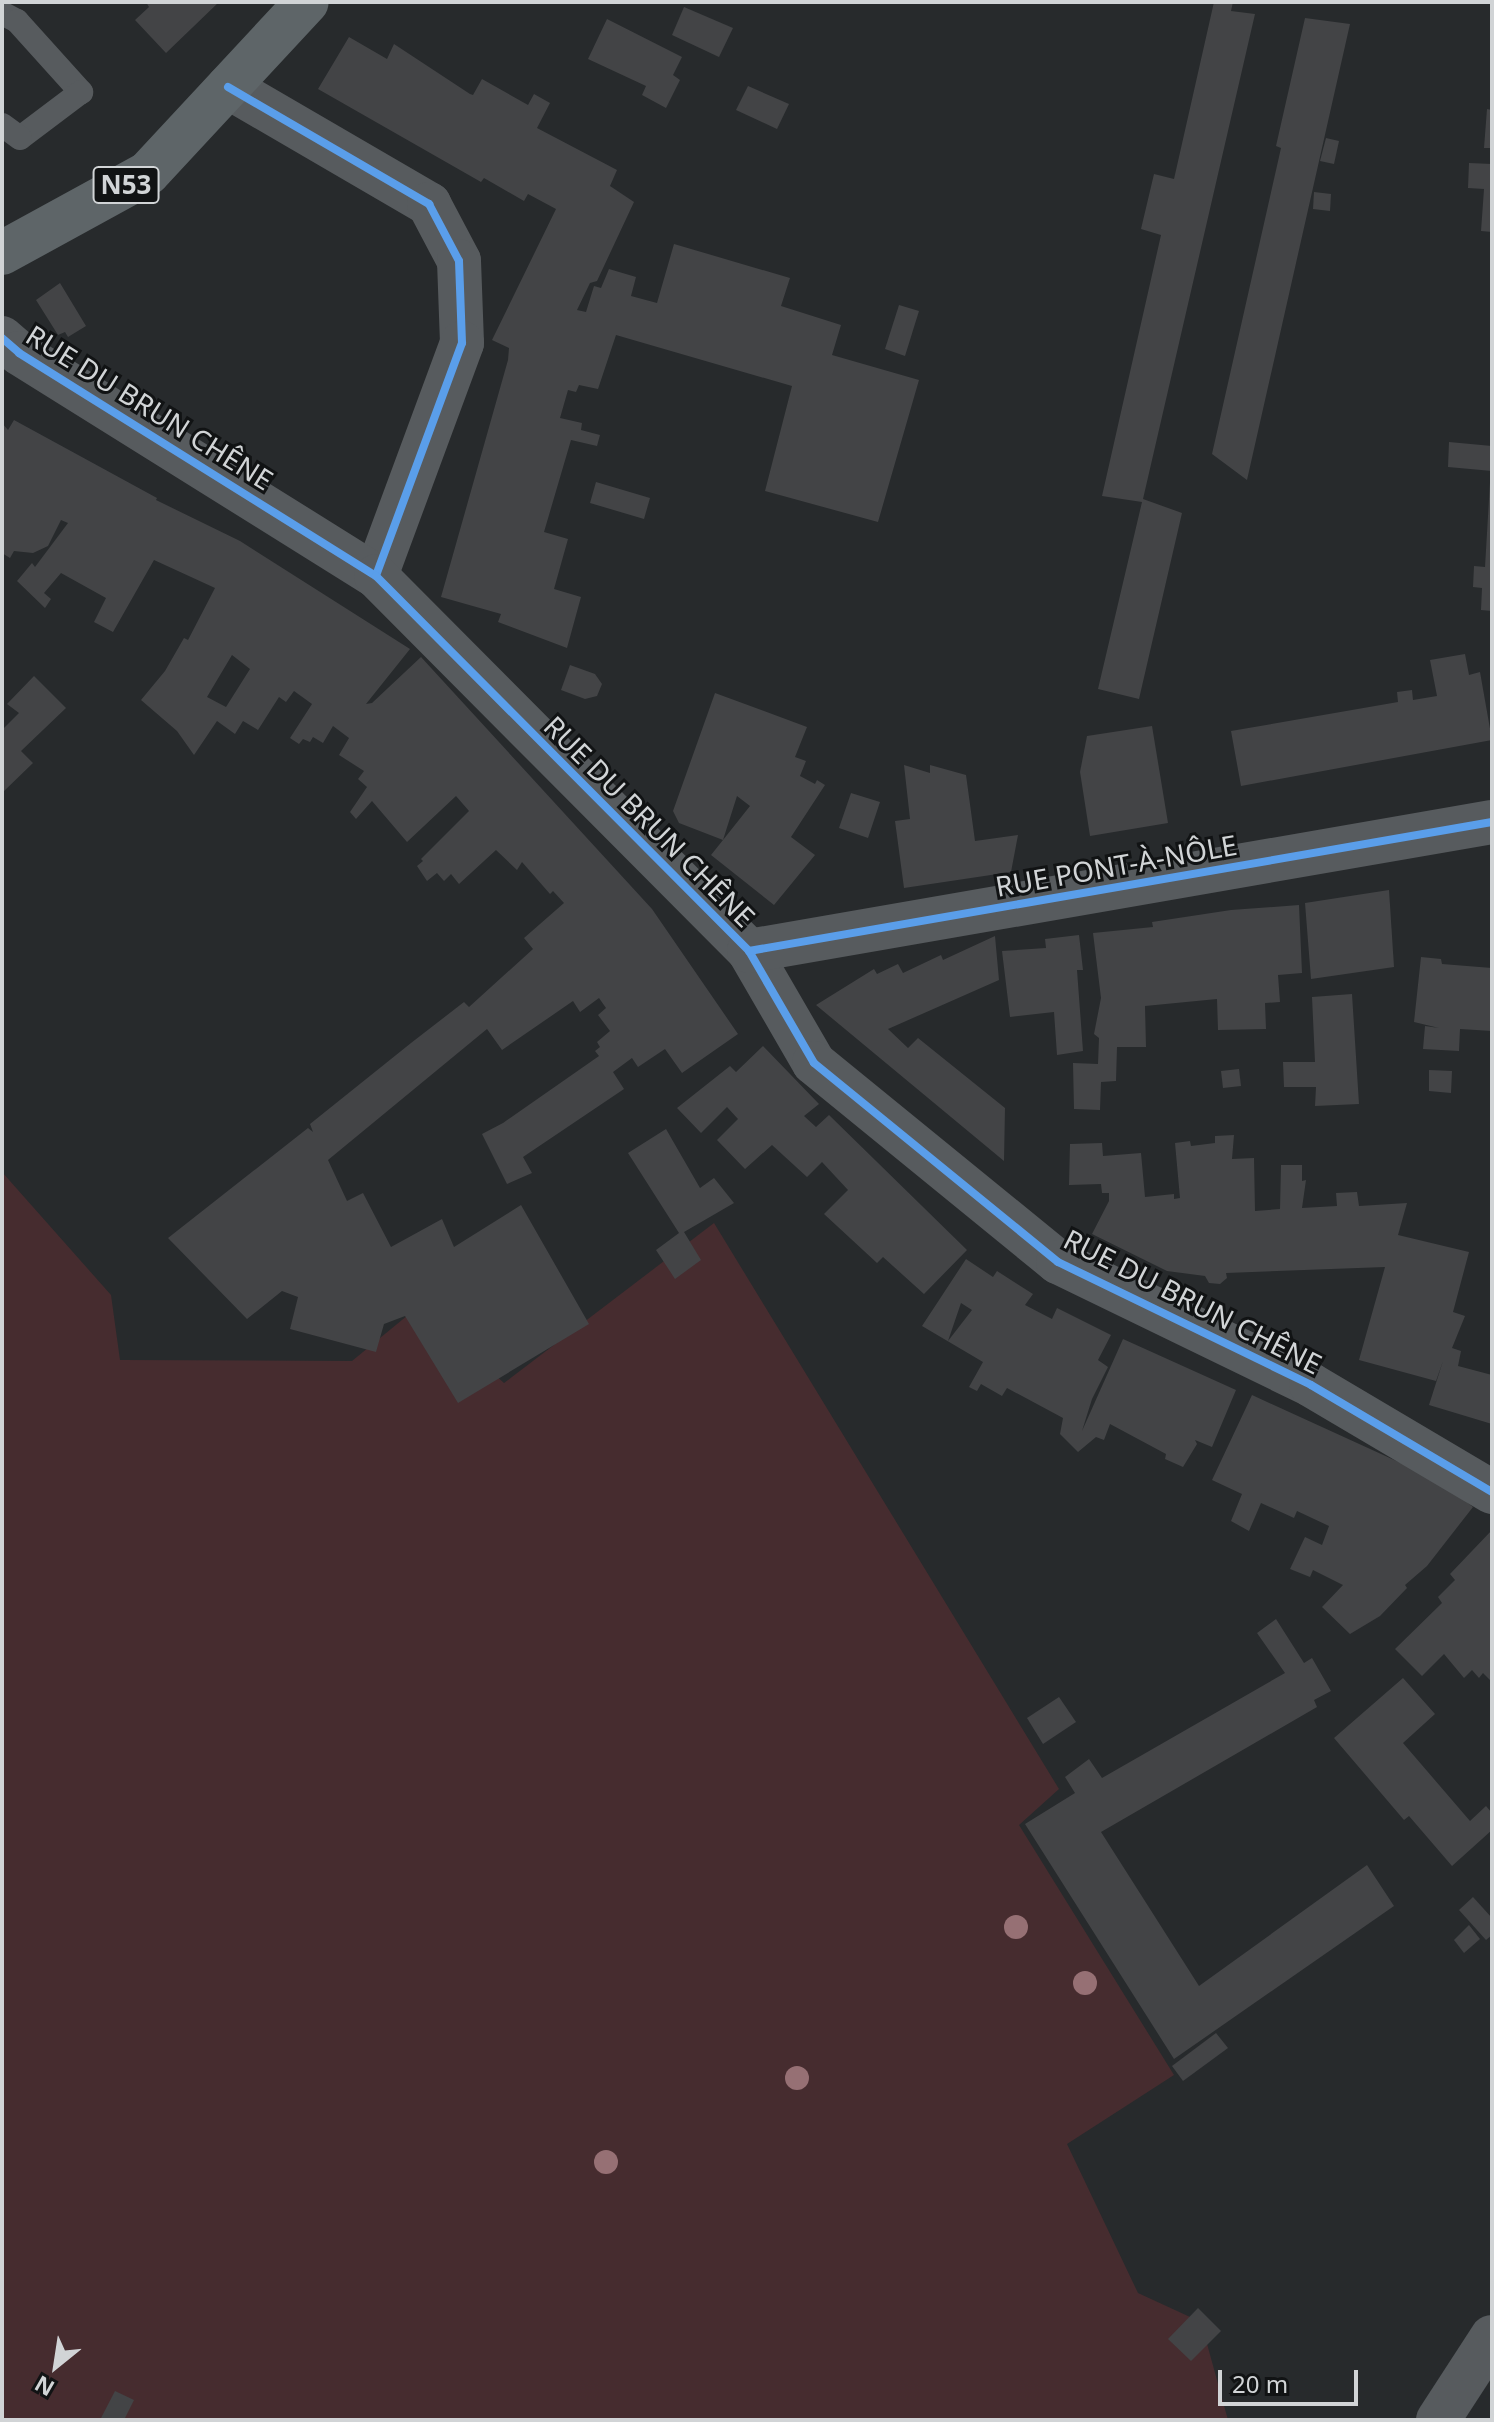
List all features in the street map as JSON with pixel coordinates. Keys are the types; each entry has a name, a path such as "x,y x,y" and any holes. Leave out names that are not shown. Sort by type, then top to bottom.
{"main road":[{"name":"N53","path":"2,253 148,173 307,2"}],"street":[{"path":"228,87 429,204 459,261 462,343 376,576"},
{"name":"RUE DU BRUN CHÊNE","path":"2,338 19,353 376,576 749,951 814,1063 1058,1262 1311,1385 1492,1492"},
{"name":"RUE PONT-À-NÔLE","path":"749,951 1492,822"},
{"path":"1438,2420 1492,2337"}],"lane":[{"path":"2,13 17,21 81,92 20,138 2,125"}],"shaded area":[{"path":"2,1172 111,1295 120,1360 352,1361 419,1306 504,1383 714,1223 1059,1789 1019,1825 1174,2075 1067,2144 1138,2293 1201,2322 1228,2420 2,2420"}],"building":[{"path":"146,2 219,2 166,53 135,20 149,7"},
{"path":"1214,2 1233,2 1231,11 1255,14 1143,499 1182,513 1139,699 1098,689 1142,502 1102,496 1161,235 1141,229 1154,174 1174,179"},
{"path":"684,7 733,28 719,57 672,35"},
{"path":"1305,18 1350,24 1247,480 1212,454 1281,148 1276,146"},
{"path":"607,19 682,57 673,75 680,80 666,108 642,95 646,86 588,59"},
{"path":"349,37 387,59 394,44 473,95 482,79 528,105 534,94 550,103 537,128 617,170 610,186 634,202 597,281 590,283 577,310 586,312 594,286 601,288 609,269 636,277 631,296 657,303 674,244 790,278 781,306 841,325 832,355 919,380 878,522 765,491 792,386 616,335 598,389 579,385 576,392 568,390 560,418 582,423 581,430 600,435 597,446 571,440 544,532 568,539 554,589 581,597 567,648 498,622 501,614 441,597 508,360 509,348 492,340 556,209 528,194 524,201 484,178 481,182 318,89"},
{"path":"748,86 789,104 777,129 736,110"},
{"path":"1487,109 1492,110 1492,148 1484,148"},
{"path":"1326,138 1339,141 1334,164 1320,161"},
{"path":"1469,163 1492,164 1492,232 1481,231 1484,189 1468,188"},
{"path":"1314,192 1331,194 1330,211 1313,209"},
{"path":"60,283 86,326 68,337 65,332 58,335 36,300"},
{"path":"899,305 919,311 905,356 885,349"},
{"path":"14,420 156,500 240,541 410,649 366,704 372,703 421,657 652,909 738,1034 682,1073 665,1049 638,1067 632,1058 613,1072 624,1089 523,1157 532,1173 507,1184 482,1134 503,1123 599,1056 595,1051 600,1047 597,1042 610,1031 598,1015 606,1008 599,998 580,1012 573,1001 502,1050 487,1029 328,1160 347,1201 363,1193 391,1247 442,1219 454,1247 521,1205 589,1324 458,1403 405,1316 384,1324 376,1352 290,1329 298,1297 282,1291 247,1319 168,1238 308,1128 313,1132 310,1124 464,1002 469,1007 533,949 524,938 564,903 553,891 550,894 522,862 517,870 496,850 459,884 451,874 444,881 437,873 427,881 417,866 423,861 421,859 469,811 456,796 407,842 372,801 356,819 350,812 367,787 358,779 364,771 339,755 349,738 333,726 323,743 313,737 310,742 303,739 299,744 290,738 312,704 294,691 286,702 279,697 258,730 243,721 235,734 217,721 194,755 177,731 141,700 165,671 184,638 188,640 215,588 154,560 113,632 94,622 106,598 61,573 44,593 51,599 45,608 17,581 32,563 35,567 68,523 61,520 48,546 33,553 14,551 10,558 2,553 2,423 8,430","holes":["232,655 250,669 226,707 207,697"]},
{"path":"1449,442 1492,446 1492,471 1448,467"},
{"path":"596,482 650,498 644,519 590,503"},
{"path":"1490,482 1492,611 1481,610 1482,588 1473,587 1474,566 1485,567"},
{"path":"1465,654 1469,675 1480,672 1492,740 1241,786 1231,731 1398,702 1397,692 1412,690 1413,700 1437,696 1430,660"},
{"path":"570,665 595,674 602,684 597,696 585,699 561,690"},
{"path":"34,676 66,708 21,751 33,763 2,793 2,730 19,713 7,704"},
{"path":"715,693 807,727 795,757 806,761 800,776 815,784 817,780 825,785 791,837 815,855 774,905 711,855 723,840 679,823 673,811","holes":["737,796 750,806 723,840"]},
{"path":"1152,726 1168,823 1090,836 1080,772 1087,736"},
{"path":"904,765 930,773 930,765 966,775 975,841 1018,835 1011,872 904,888 895,821 910,819"},
{"path":"851,793 880,802 868,838 839,828"},
{"path":"1389,890 1394,967 1311,979 1305,903"},
{"path":"1299,905 1302,973 1278,975 1280,1002 1265,1003 1266,1029 1218,1030 1217,999 1145,1006 1146,1047 1117,1047 1116,1081 1101,1082 1100,1110 1074,1109 1073,1063 1098,1064 1099,1038 1094,1034 1101,998 1093,933 1153,927 1152,922 1231,910"},
{"path":"1079,935 1083,970 1077,970 1083,1051 1057,1055 1054,1012 1010,1017 1002,951 1046,948 1045,939"},
{"path":"995,936 999,980 888,1029 908,1048 918,1038 1005,1108 1004,1161 816,1005 874,969 877,974 898,964 903,973 941,955 943,960"},
{"path":"1421,957 1441,959 1442,964 1492,968 1492,1031 1460,1029 1459,1051 1423,1049 1425,1026 1439,1028 1414,1022"},
{"path":"1352,994 1359,1104 1315,1106 1316,1087 1284,1087 1283,1062 1315,1062 1312,997"},
{"path":"763,1046 819,1104 804,1116 816,1127 829,1115 967,1250 924,1294 883,1257 877,1263 824,1214 848,1190 822,1162 807,1177 772,1145 745,1169 717,1140 738,1119 727,1107 701,1133 677,1108 730,1066 736,1072"},
{"path":"1239,1069 1241,1086 1223,1088 1221,1071"},
{"path":"1429,1070 1452,1071 1451,1093 1429,1091"},
{"path":"666,1129 700,1188 714,1178 734,1203 684,1232 701,1260 675,1279 656,1250 679,1233 628,1153"},
{"path":"1234,1135 1232,1159 1254,1158 1255,1211 1280,1209 1281,1165 1302,1165 1302,1181 1306,1180 1302,1208 1337,1206 1336,1193 1357,1192 1359,1206 1407,1203 1398,1235 1469,1252 1453,1312 1465,1316 1452,1348 1461,1351 1458,1366 1492,1375 1492,1424 1429,1405 1443,1361 1436,1381 1359,1360 1385,1267 1226,1273 1227,1278 1220,1284 1209,1283 1205,1276 1167,1271 1092,1234 1109,1201 1109,1193 1102,1193 1101,1184 1069,1185 1070,1144 1102,1143 1103,1156 1141,1153 1145,1197 1174,1194 1174,1199 1180,1198 1175,1143 1190,1141 1191,1146 1215,1143 1215,1136"},
{"path":"966,1259 993,1277 997,1271 1033,1294 1025,1305 1052,1319 1057,1308 1111,1335 1098,1360 1108,1367 1092,1399 1082,1431 1123,1339 1236,1390 1212,1447 1195,1440 1197,1444 1183,1467 1165,1459 1166,1454 1110,1424 1104,1440 1096,1437 1078,1452 1060,1434 1063,1418 1007,1388 1002,1396 981,1384 977,1391 969,1387 983,1362 922,1326","holes":["961,1303 972,1310 948,1341"]},
{"path":"1252,1395 1403,1464 1455,1493 1473,1507 1427,1566 1405,1585 1407,1588 1380,1616 1350,1634 1322,1607 1343,1585 1313,1570 1310,1577 1290,1569 1305,1537 1322,1545 1329,1526 1297,1511 1294,1518 1261,1503 1249,1531 1231,1521 1242,1494 1212,1480"},
{"path":"1492,1530 1492,1682 1483,1673 1479,1678 1472,1670 1464,1678 1444,1654 1422,1676 1395,1649 1442,1603 1438,1597 1455,1580 1450,1574"},
{"path":"1276,1619 1304,1663 1312,1658 1331,1691 1314,1700 1317,1707 1101,1832 1199,1986 1367,1865 1394,1906 1174,2059 1025,1824 1075,1793 1065,1777 1089,1759 1102,1778 1285,1673 1257,1633"},
{"path":"1403,1678 1435,1714 1403,1743 1470,1821 1486,1806 1492,1813 1492,1830 1452,1866 1409,1816 1404,1820 1334,1738"},
{"path":"1059,1697 1076,1722 1043,1744 1027,1718"},
{"path":"1473,1897 1492,1918 1492,1935 1486,1940 1459,1910"},
{"path":"1469,1925 1480,1939 1464,1953 1454,1940"},
{"path":"1216,2033 1228,2048 1183,2081 1172,2066"},
{"path":"1198,2308 1221,2331 1191,2361 1168,2339"},
{"path":"115,2391 134,2400 124,2420 100,2420"}],"cycle path":[{"path":"228,87 429,204 459,261 462,343 376,576"},
{"path":"2,338 19,353 376,576 749,951 814,1063 1058,1262 1311,1385 1492,1492"},
{"path":"749,951 1492,822"}]}
